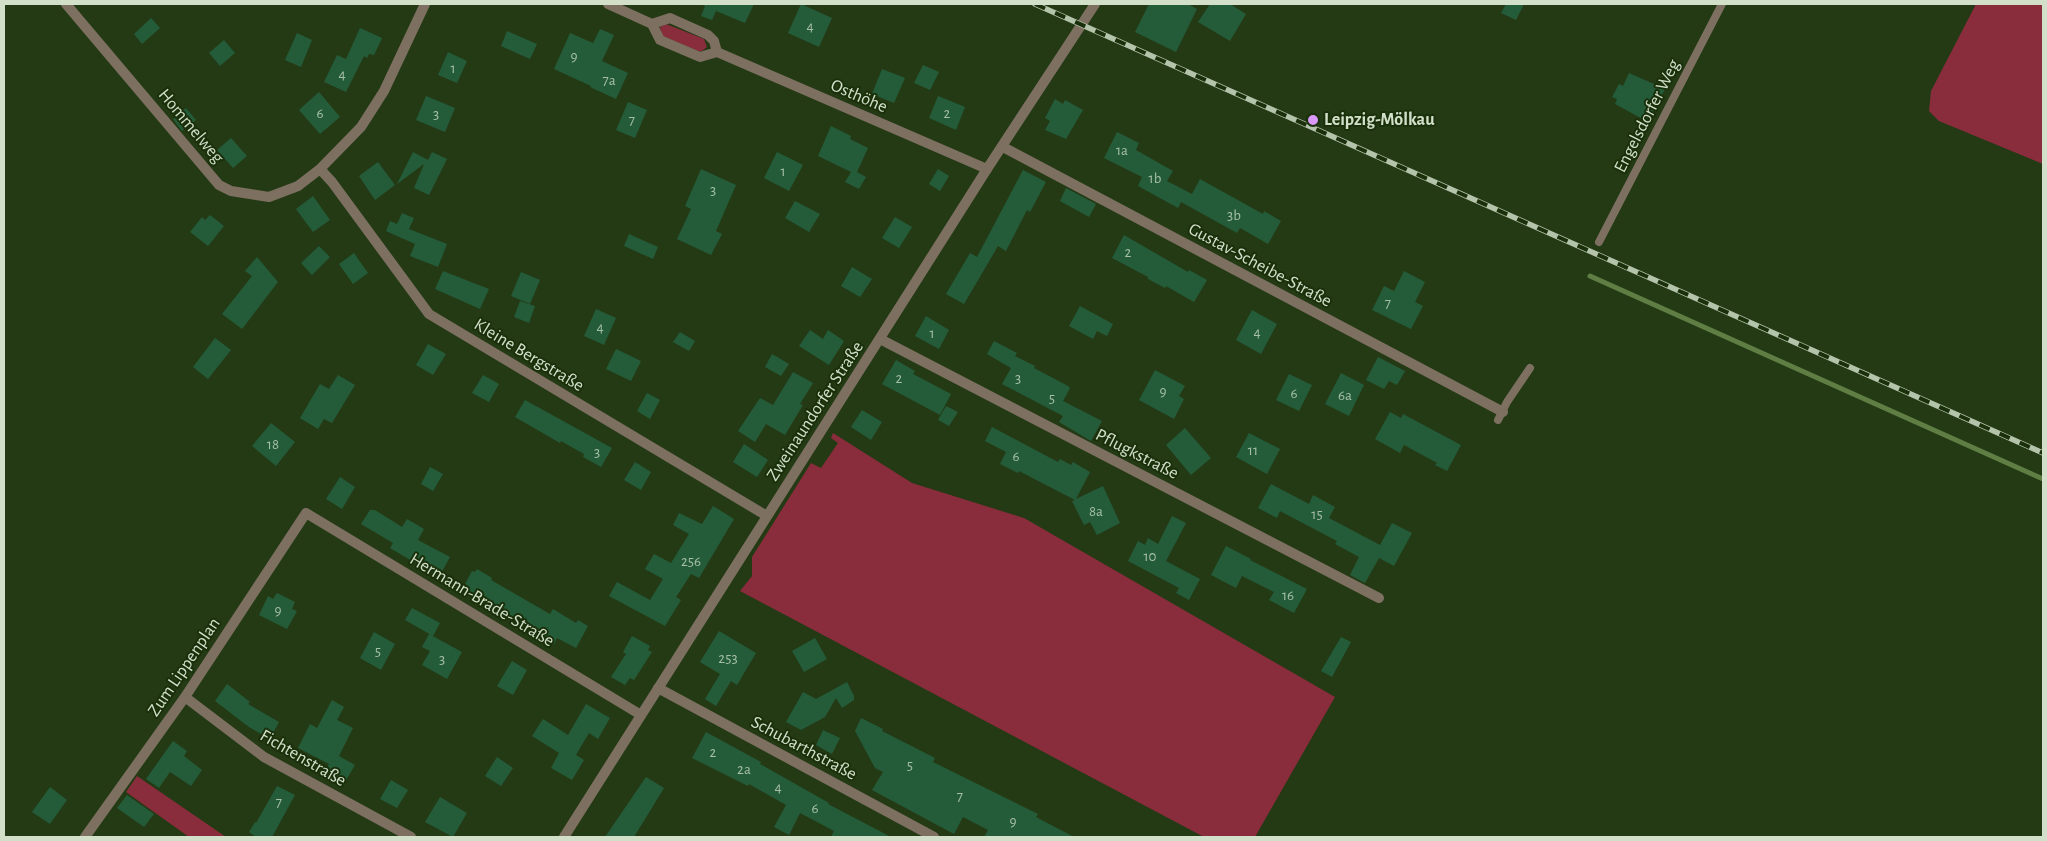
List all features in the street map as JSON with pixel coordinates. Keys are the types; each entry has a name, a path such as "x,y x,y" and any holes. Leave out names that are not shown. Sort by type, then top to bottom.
{"street":[{"name":"Hommelweg","path":"66,4 219,185 231,191 268,197 298,186 320,169 361,127 374,110 425,4"},
{"name":"Osthöhe","path":"608,4 652,24 660,40 700,57 717,52 988,170"},
{"name":"Zweinaundorfer Straße","path":"564,837 1095,4"},
{"path":"652,24 670,18 708,35 714,41 717,52"},
{"name":"Gustav-Scheibe-Straße","path":"1003,147 1500,416"},
{"name":"Kleine Bergstraße","path":"320,169 332,182 429,314 767,516"},
{"name":"Pflugkstraße","path":"880,339 1379,598"},
{"name":"Zum Lippenplan","path":"86,837 185,697 306,513"},
{"name":"Hermann-Brade-Straße","path":"306,513 641,715"},
{"name":"Schubarthstraße","path":"658,688 934,837"},
{"name":"Fichtenstraße","path":"185,697 264,757 411,837"}],"lane":[{"name":"Engelsdorfer Weg","path":"1599,242 1722,4"},
{"path":"1500,416 1530,368"}],"shaded area":[{"path":"1976,4 2043,4 2043,164 1939,121 1929,111 1931,91"},
{"path":"666,24 704,39 707,47 702,51 698,51 665,37 662,35 660,27"},
{"path":"833,433 912,483 1024,518 1335,697 1255,837 1204,837 740,591 752,576 752,557 811,463 821,468 838,443 831,438"},
{"path":"137,776 226,837 189,837 126,792"}],"building":[{"path":"700,4 754,4 745,23 716,11 712,20 701,16 705,6"},
{"path":"801,4 832,18 819,47 788,33"},
{"path":"1149,4 1188,4 1197,9 1176,52 1135,32"},
{"path":"1210,4 1230,4 1246,14 1230,41 1198,22"},
{"path":"1506,4 1524,4 1516,20 1501,13"},
{"path":"151,18 160,28 142,44 134,34"},
{"path":"360,28 382,38 374,55 369,54 367,58 364,56 346,92 324,82 337,55 346,59"},
{"path":"600,29 614,35 602,61 628,73 616,99 554,69 570,33 593,43"},
{"path":"507,31 537,44 530,59 501,46"},
{"path":"297,33 312,40 301,67 285,60"},
{"path":"224,40 235,53 220,66 209,53"},
{"path":"448,52 467,61 457,83 438,75"},
{"path":"923,65 939,72 930,90 914,83"},
{"path":"882,69 905,78 894,103 872,94"},
{"path":"1629,73 1665,89 1648,122 1615,104 1617,99 1612,97 1619,84 1623,86"},
{"path":"319,92 340,117 320,134 299,110"},
{"path":"426,96 455,108 445,132 416,120"},
{"path":"938,96 965,107 956,130 929,118"},
{"path":"1055,99 1063,104 1065,100 1083,110 1066,139 1045,130 1050,121 1045,118"},
{"path":"628,102 647,110 635,138 616,130"},
{"path":"186,108 196,120 182,131 173,119"},
{"path":"831,126 851,136 850,139 868,148 857,172 866,177 859,189 845,182 851,172 818,156"},
{"path":"1117,132 1139,143 1136,150 1173,171 1167,181 1192,194 1200,179 1263,214 1264,211 1281,221 1268,244 1240,228 1237,233 1181,202 1178,208 1138,186 1142,177 1104,158"},
{"path":"231,138 247,156 233,168 217,150"},
{"path":"413,152 428,160 432,152 447,159 429,195 414,188 424,164 397,184"},
{"path":"777,152 803,165 789,191 764,178"},
{"path":"378,162 395,185 375,200 359,176"},
{"path":"701,169 736,185 716,231 722,234 711,255 677,239 691,209 685,206"},
{"path":"938,169 949,176 940,191 929,184"},
{"path":"1023,170 1046,182 1030,212 1027,210 1006,251 998,246 964,304 946,294 970,253 977,257"},
{"path":"1066,188 1096,204 1089,217 1060,201"},
{"path":"313,196 330,220 313,232 296,209"},
{"path":"795,201 820,214 809,232 785,218"},
{"path":"402,213 414,218 409,229 447,244 438,267 410,256 415,244 386,231 390,221 397,224"},
{"path":"210,215 224,226 208,246 190,232 202,217 205,220"},
{"path":"895,217 912,227 899,248 882,238"},
{"path":"629,234 658,247 653,259 624,246"},
{"path":"1124,235 1188,272 1189,270 1207,280 1194,302 1112,258"},
{"path":"319,246 330,257 312,275 301,263"},
{"path":"354,253 368,273 353,284 339,264"},
{"path":"257,257 278,282 242,329 222,314 252,276 245,271"},
{"path":"852,267 872,279 860,297 841,286"},
{"path":"443,271 489,289 480,309 435,289"},
{"path":"1404,271 1425,282 1415,302 1423,306 1411,329 1372,310 1384,286 1394,291"},
{"path":"521,272 540,280 530,304 511,296"},
{"path":"520,301 535,306 529,323 514,317"},
{"path":"1080,306 1113,324 1107,336 1097,331 1093,339 1069,326"},
{"path":"596,309 616,318 604,345 584,336"},
{"path":"1252,310 1277,324 1261,354 1236,340"},
{"path":"926,316 949,330 939,349 915,336"},
{"path":"810,330 823,339 828,330 844,341 829,365 799,346"},
{"path":"680,332 695,341 689,351 673,342"},
{"path":"215,338 231,350 208,379 193,367"},
{"path":"994,341 1017,353 1015,356 1035,366 1034,368 1070,388 1063,401 1102,421 1091,441 1059,422 1063,416 1002,384 1011,368 987,354"},
{"path":"428,344 446,354 433,375 416,365"},
{"path":"616,349 641,361 631,381 606,369"},
{"path":"772,354 789,364 781,376 765,367"},
{"path":"1378,357 1405,371 1397,385 1389,381 1384,389 1366,380"},
{"path":"896,360 915,371 913,374 951,394 940,415 882,384"},
{"path":"1155,370 1185,386 1179,396 1184,399 1174,419 1139,400"},
{"path":"793,372 813,383 800,404 803,405 785,435 766,424 755,442 738,431 760,398 773,405"},
{"path":"1341,373 1364,385 1349,416 1325,404"},
{"path":"1289,374 1312,385 1299,411 1276,400"},
{"path":"338,375 355,385 332,423 324,419 318,429 300,418 320,384 329,389"},
{"path":"483,375 499,384 489,402 472,393"},
{"path":"647,393 660,400 650,419 637,411"},
{"path":"525,400 612,448 601,467 583,457 584,454 561,441 560,443 515,417"},
{"path":"946,406 958,412 949,426 938,420"},
{"path":"862,410 882,422 871,440 851,427"},
{"path":"1390,412 1401,418 1403,414 1461,445 1447,471 1435,465 1437,463 1404,445 1400,453 1375,439"},
{"path":"271,423 295,442 276,466 252,446"},
{"path":"992,427 1058,462 1060,459 1071,465 1073,462 1090,472 1076,499 1103,486 1120,523 1097,535 1090,522 1084,525 1072,501 1075,500 1019,471 1018,473 1000,464 1006,452 985,441"},
{"path":"1185,428 1211,458 1191,475 1166,445"},
{"path":"1249,433 1280,449 1267,474 1236,457"},
{"path":"744,444 768,460 757,477 733,462"},
{"path":"635,462 651,472 641,490 624,480"},
{"path":"430,467 443,474 433,491 421,484"},
{"path":"340,477 355,487 342,509 326,499"},
{"path":"1271,484 1309,504 1313,495 1335,507 1329,518 1380,545 1392,523 1412,533 1394,566 1379,558 1365,583 1350,575 1359,557 1335,544 1337,541 1280,511 1277,518 1258,508"},
{"path":"713,506 734,519 699,578 691,574 676,597 681,600 665,626 609,596 617,582 650,600 663,579 645,569 654,554 671,563 689,534 673,525 679,513 702,524"},
{"path":"370,510 375,510 402,527 407,519 424,529 418,540 450,557 439,577 390,548 393,543 361,524"},
{"path":"1172,516 1186,523 1166,561 1200,579 1189,600 1176,593 1179,588 1128,561 1138,541 1145,545 1148,538 1158,544"},
{"path":"1226,546 1307,589 1294,613 1269,600 1274,592 1242,576 1236,588 1211,575"},
{"path":"477,569 492,578 491,580 550,614 553,609 576,623 578,620 588,626 576,648 557,638 554,644 538,635 539,633 465,591 468,586 465,584 472,571 475,572"},
{"path":"277,593 295,602 292,609 297,611 287,629 259,615 268,596 273,599"},
{"path":"412,608 440,623 433,636 405,620"},
{"path":"719,631 756,653 737,685 731,681 716,706 705,699 720,674 700,662"},
{"path":"374,632 395,644 381,670 360,658"},
{"path":"429,634 462,652 447,679 422,665 430,651 422,647"},
{"path":"632,636 650,646 648,650 652,652 634,680 630,678 625,685 611,677 626,654 623,652"},
{"path":"1341,637 1351,642 1332,677 1321,671"},
{"path":"815,638 827,659 804,672 792,651"},
{"path":"512,661 527,670 513,695 497,686"},
{"path":"847,682 854,700 842,708 836,698 825,717 801,730 786,722 803,692 816,699"},
{"path":"227,684 250,702 248,704 279,722 270,739 249,727 215,701"},
{"path":"332,700 344,707 337,720 353,728 339,756 355,765 345,782 326,771 329,764 298,748 310,724 317,728"},
{"path":"586,704 610,718 598,739 589,733 576,755 584,760 572,780 551,768 559,753 532,736 543,719 568,735"},
{"path":"861,718 935,758 933,762 1038,814 1036,817 1074,837 984,837 988,830 963,817 954,834 872,790 883,772 875,768 855,731"},
{"path":"823,730 840,738 832,754 816,745"},
{"path":"706,732 761,762 760,764 828,804 891,837 831,837 834,831 800,813 789,835 774,827 786,805 749,784 748,786 692,758"},
{"path":"173,741 187,751 184,756 202,770 191,786 170,772 159,788 146,779"},
{"path":"497,757 513,768 501,786 485,776"},
{"path":"646,777 664,788 634,837 605,837"},
{"path":"391,780 408,790 397,808 380,799"},
{"path":"277,786 295,795 272,837 256,837 249,832"},
{"path":"50,787 67,800 50,824 32,812"},
{"path":"127,795 154,814 144,827 117,808"},
{"path":"440,797 467,813 453,837 425,822"}],"waterway":[{"path":"1590,276 2043,479"}],"railway":[{"path":"1035,4 2043,453"}],"place":[{"name":"Leipzig-Mölkau","path":"1313,120"}]}
